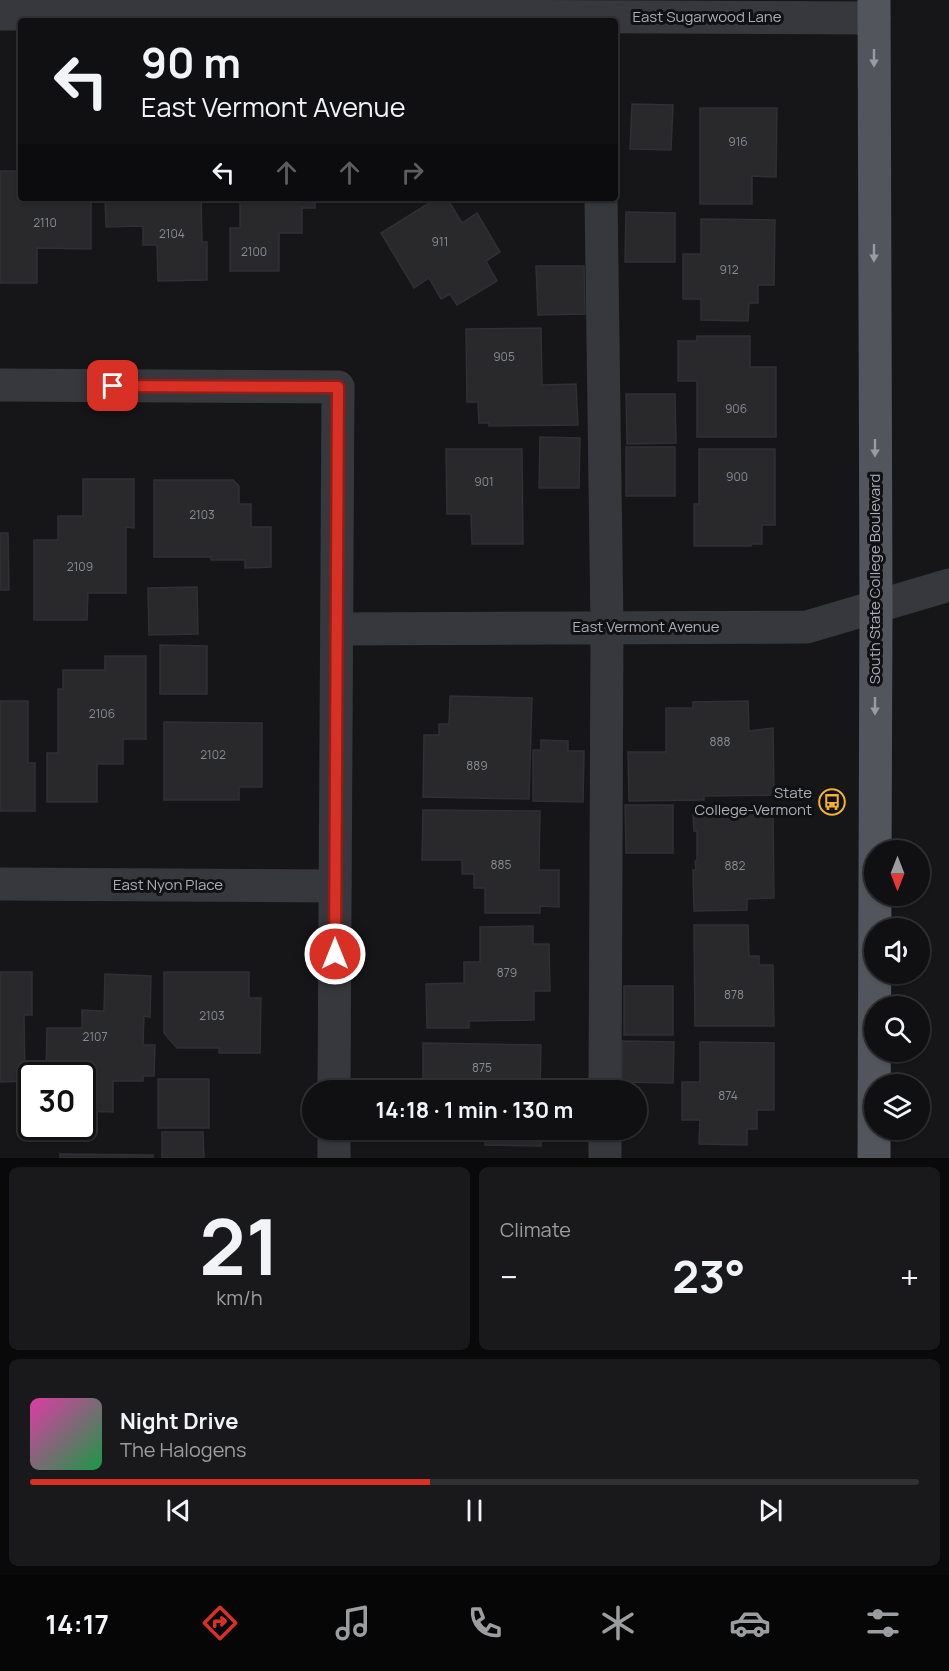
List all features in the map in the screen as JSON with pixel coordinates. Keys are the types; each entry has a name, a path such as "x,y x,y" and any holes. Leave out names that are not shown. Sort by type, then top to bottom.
{"main road":[{"name":"South State College Boulevard","path":"873,1158 876,608 874,9"}],"street":[{"name":"East Sugarwood Lane","path":"0,14 144,8 874,9"},
{"path":"601,201 606,627 605,1080"},
{"path":"0,385 338,387 334,1080"},
{"name":"East Vermont Avenue","path":"337,629 807,627 949,585"},
{"name":"East Nyon Place","path":"0,884 335,886"},
{"path":"334,1140 334,1158"},
{"path":"605,1140 605,1158"}],"building":[{"path":"632,104 673,105 671,150 630,149"},
{"path":"700,108 777,108 776,177 752,176 752,204 700,204"},
{"path":"0,171 18,171 18,201 91,201 91,249 37,248 37,283 0,283"},
{"path":"105,201 201,201 202,242 207,242 207,280 158,281 157,245 143,245 143,226 106,227"},
{"path":"240,201 315,201 315,208 302,208 302,233 279,233 279,271 230,271 230,228 240,228"},
{"path":"432,201 449,201 462,223 477,213 500,252 486,261 497,281 457,305 450,294 441,299 429,278 414,288 381,233"},
{"path":"626,212 675,213 675,262 625,262"},
{"path":"701,219 775,220 774,285 758,285 758,303 749,303 748,321 701,320 701,299 683,299 683,254 701,254"},
{"path":"536,266 584,266 585,314 538,315"},
{"path":"541,328 542,385 576,384 578,425 489,426 489,423 479,423 478,402 467,402 466,329"},
{"path":"697,336 750,336 750,367 776,367 776,437 697,437 697,381 678,381 678,341 697,341"},
{"path":"626,394 675,394 676,443 627,444"},
{"path":"540,437 580,438 579,488 539,488"},
{"path":"626,447 675,447 675,496 626,496"},
{"path":"446,449 522,449 523,544 472,544 471,514 447,514"},
{"path":"699,449 775,449 775,525 762,525 762,544 694,546 694,504 699,504"},
{"path":"83,479 134,479 134,528 126,527 126,593 88,593 87,620 34,620 34,540 58,540 58,516 83,516"},
{"path":"154,480 233,480 239,486 239,504 251,504 251,527 271,527 271,567 245,568 245,560 211,560 211,557 154,557"},
{"path":"0,533 8,533 9,590 0,590"},
{"path":"197,587 198,634 149,635 148,588"},
{"path":"160,645 207,646 207,694 160,694"},
{"path":"105,656 146,656 146,739 123,739 123,764 97,764 97,802 47,802 47,753 58,753 58,689 63,689 63,670 105,670"},
{"path":"450,696 532,698 529,799 423,797 424,735 439,735 439,724 449,724"},
{"path":"0,701 28,701 28,763 35,763 35,811 0,811"},
{"path":"748,701 749,731 773,728 774,795 704,796 704,800 629,801 628,752 666,752 666,708 693,708 693,702"},
{"path":"164,722 262,723 262,787 239,787 239,800 164,800"},
{"path":"541,740 568,741 568,751 584,751 583,802 533,801 533,750 541,750"},
{"path":"625,805 673,805 673,853 626,853"},
{"path":"423,810 540,811 539,870 559,870 559,907 540,906 540,913 485,913 485,888 474,888 474,874 462,874 462,860 422,860"},
{"path":"773,813 774,898 747,899 747,910 694,911 693,870 696,870 695,861 697,861 697,831 694,831 693,814"},
{"path":"694,925 748,925 749,956 759,956 759,965 773,965 774,1026 695,1026"},
{"path":"533,926 533,944 549,944 550,991 534,991 534,1020 469,1021 469,1028 427,1028 426,984 464,983 464,962 480,962 480,927"},
{"path":"0,972 32,972 32,1015 24,1015 25,1062 18,1062 18,1081 0,1082"},
{"path":"164,972 249,972 249,998 261,998 260,1053 219,1053 219,1048 177,1048 164,1033"},
{"path":"105,974 151,976 150,1017 144,1016 143,1045 155,1045 154,1076 143,1076 143,1081 113,1081 113,1112 96,1111 96,1062 46,1062 47,1028 82,1028 82,1010 104,1011"},
{"path":"624,986 673,986 673,1035 624,1035"},
{"path":"622,1041 674,1042 673,1083 622,1080"},
{"path":"700,1042 774,1043 774,1110 757,1110 757,1129 747,1129 747,1145 699,1144 700,1120 682,1120 682,1082 700,1082"},
{"path":"423,1043 541,1045 540,1080 423,1080"},
{"path":"158,1079 209,1079 209,1128 158,1128"},
{"path":"162,1132 203,1132 204,1158 162,1158"},
{"path":"485,1140 541,1140 541,1146 485,1145"},
{"path":"60,1154 153,1155 153,1158 60,1158"}],"place":[{"name":"State College-Vermont","path":"832,802"}],"route":[{"path":"113,386 338,387 335,954"}]}
